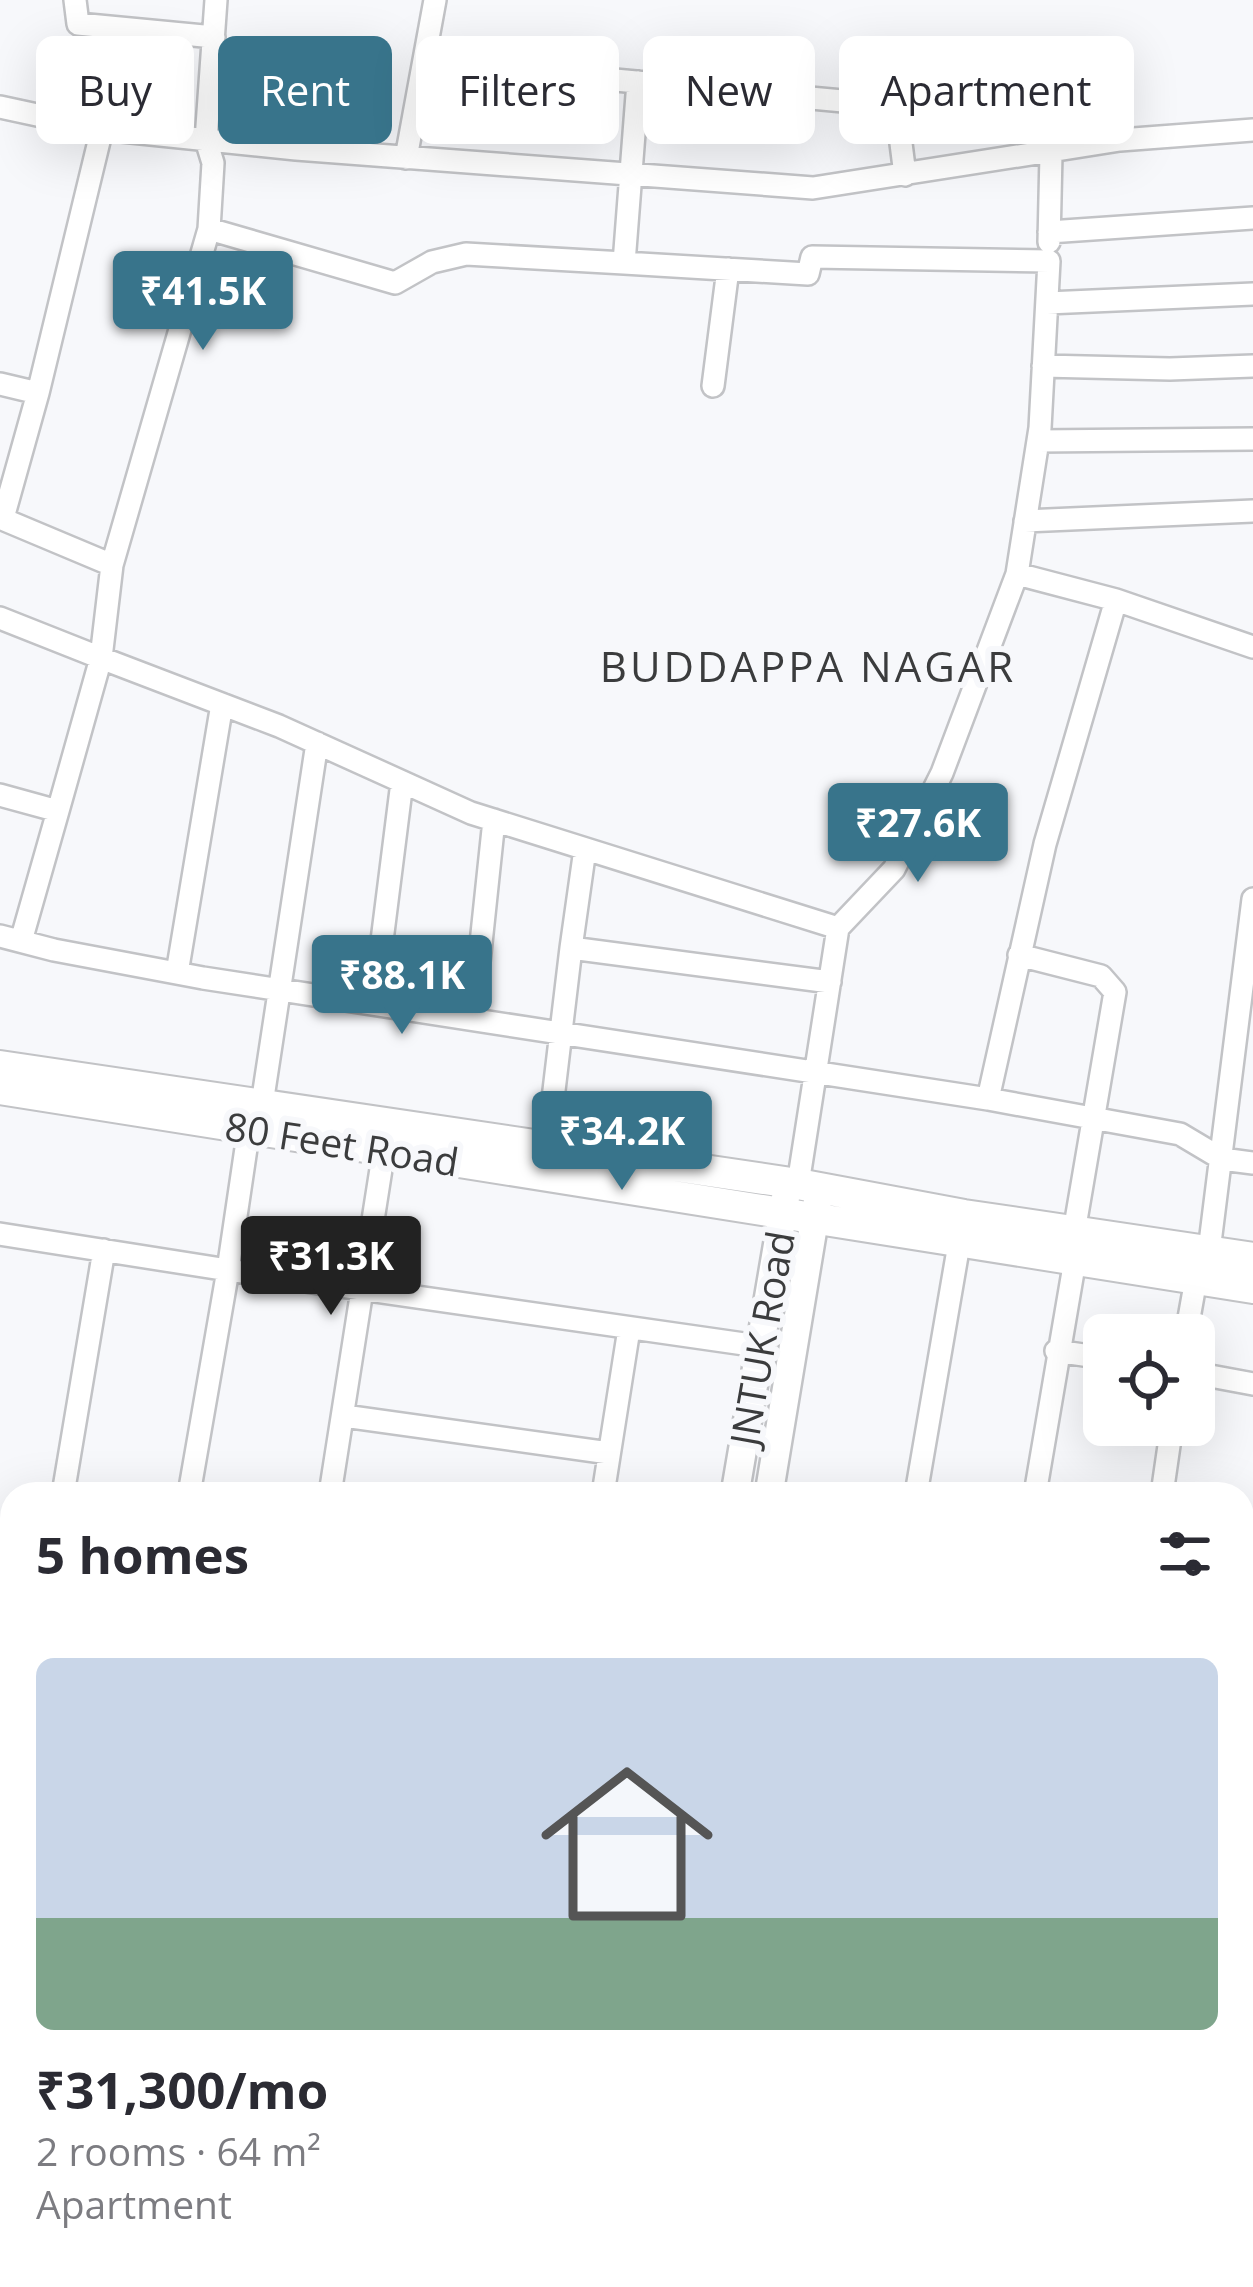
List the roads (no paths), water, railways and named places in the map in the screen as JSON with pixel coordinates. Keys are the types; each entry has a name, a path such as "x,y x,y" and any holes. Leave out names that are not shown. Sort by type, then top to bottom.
{"main road":[{"name":"80 Feet Road","path":"0,1066 255,1116 384,1150 801,1197 958,1244 1074,1246"},
{"name":"80 Feet Road","path":"0,1089 547,1149 1074,1246 1203,1265 1253,1288"},
{"name":"80 Feet Road","path":"1203,1265 1253,1258"}],"street":[{"path":"75,0 78,24 214,37"},
{"path":"216,0 206,140 213,163 209,229 112,565 101,658 58,811 11,939 177,973 1180,1133 1222,1159 1253,1163"},
{"path":"406,158 435,0"},
{"path":"619,80 886,104 897,112 905,175"},
{"path":"624,263 638,82"},
{"path":"0,107 36,115"},
{"path":"194,139 813,188 1120,140 1253,130"},
{"path":"98,144 38,393 1,518 112,565"},
{"path":"801,1197 838,928 893,869 943,773 1017,574 1038,440 1051,154"},
{"path":"1049,232 1253,218"},
{"path":"209,229 395,284 432,262 466,254 808,274 812,257 1049,261"},
{"path":"713,386 728,269"},
{"path":"1047,303 1253,294"},
{"path":"1043,366 1253,366"},
{"path":"0,384 38,393"},
{"path":"1038,440 1253,439"},
{"path":"1025,521 1253,511"},
{"path":"1017,574 1116,600 1253,646"},
{"path":"988,1099 1045,844 1116,600"},
{"path":"0,618 317,743 494,820 838,928"},
{"path":"177,973 221,704"},
{"path":"191,1482 279,989 317,743"},
{"path":"374,1004 402,782"},
{"path":"0,795 58,811"},
{"path":"473,1019 494,820"},
{"path":"547,1149 584,849"},
{"path":"1191,1314 1222,1159 1253,899"},
{"path":"572,948 830,982"},
{"path":"1019,956 1101,976 1113,985 1115,999 1037,1482"},
{"path":"332,1482 384,1150"},
{"name":"JNTUK Road","path":"737,1482 758,1346 801,1197"},
{"name":"JNTUK Road","path":"771,1482 801,1197"},
{"path":"0,1234 758,1346"},
{"path":"918,1482 958,1244"},
{"path":"65,1482 104,1250"},
{"path":"605,1482 629,1329"},
{"path":"1057,1351 1083,1355"},
{"path":"1215,1376 1253,1384"},
{"path":"344,1415 610,1453"},
{"path":"1164,1482 1169,1446"}],"district":[{"name":"BUDDAPPA NAGAR","path":"808,665"}]}
